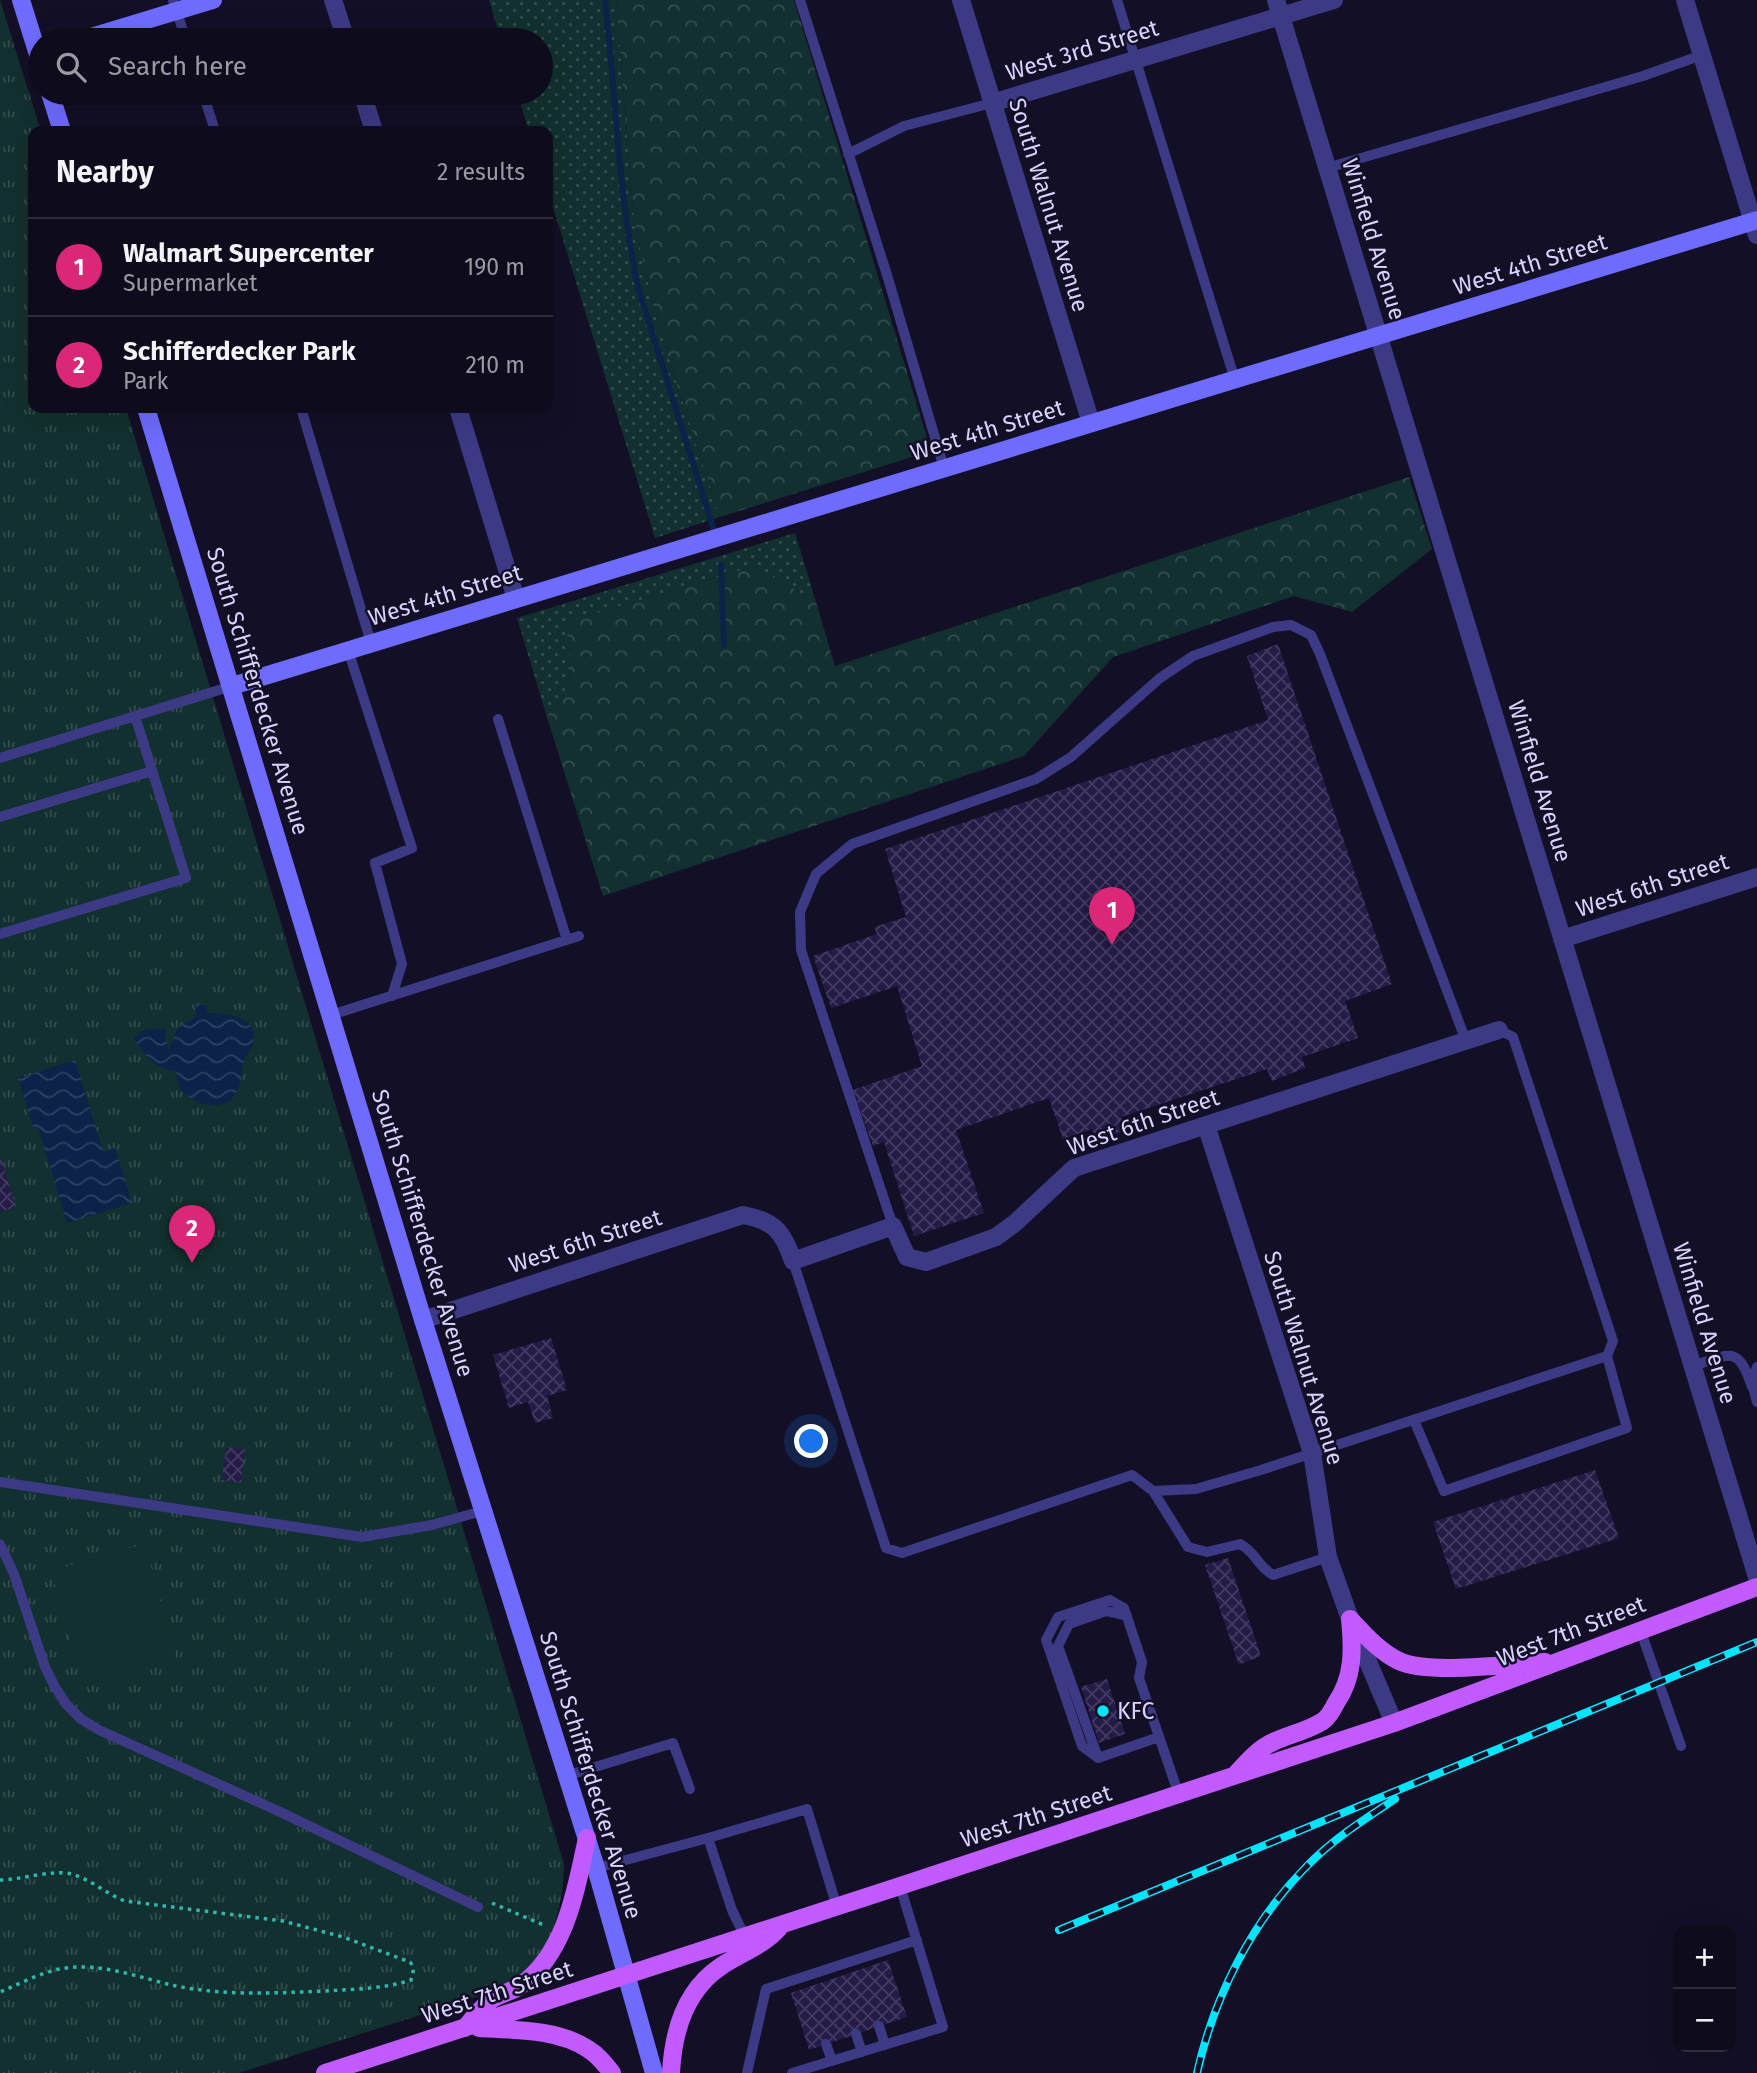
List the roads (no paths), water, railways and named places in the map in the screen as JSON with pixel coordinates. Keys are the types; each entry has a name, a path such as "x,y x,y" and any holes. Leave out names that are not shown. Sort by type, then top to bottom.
{"main road":[{"path":"22,0 30,28"},
{"path":"114,28 175,6 213,0"},
{"path":"54,105 60,126"},
{"name":"West 4th Street","path":"232,686 1378,336 1756,226"},
{"name":"South Schifferdecker Avenue","path":"148,413 482,1511 587,1838 654,2073"},
{"name":"West 7th Street","path":"325,2073 1394,1723 1757,1587"},
{"path":"1350,1619 1382,1651 1401,1662 1425,1669 1562,1662"},
{"path":"1233,1777 1253,1755 1273,1742 1326,1719 1344,1692 1349,1675 1353,1653 1350,1619"},
{"path":"465,2028 491,2000 519,1986 544,1965 560,1937 587,1838"},
{"path":"671,2073 673,2046 679,2025 690,1999 702,1982 719,1968 766,1942 782,1924"},
{"path":"465,2028 535,2032 567,2039 587,2048 612,2073"}],"street":[{"path":"334,0 342,28"},
{"name":"South Walnut Avenue","path":"961,0 1091,424"},
{"name":"West 3rd Street","path":"992,103 1136,60 1278,8 1334,0"},
{"path":"1685,0 1756,226"},
{"name":"Winfield Avenue","path":"1278,8 1757,1577"},
{"path":"365,105 372,126"},
{"path":"460,413 516,599"},
{"name":"West 6th Street","path":"1563,939 1757,877"},
{"name":"West 6th Street","path":"893,1226 907,1256 926,1262 996,1237 1074,1168 1499,1030"},
{"name":"South Walnut Avenue","path":"1206,1125 1312,1453 1328,1556 1350,1619 1394,1723"},
{"name":"West 6th Street","path":"424,1320 743,1215 764,1219 779,1230 793,1261"},
{"path":"793,1261 893,1226"}],"lane":[{"path":"800,0 887,275 944,468"},
{"path":"1117,0 1235,380"},
{"path":"175,6 182,28"},
{"path":"1327,168 1643,76 1702,55"},
{"name":"West 3rd Street","path":"848,154 904,126 992,103"},
{"path":"207,105 213,126"},
{"path":"302,413 371,643"},
{"path":"893,1226 801,950 800,912 816,874 852,844 1035,779 1071,757 1160,678 1193,656 1273,626 1291,625 1311,635 1320,654 1466,1041"},
{"path":"348,650 412,848 375,863 402,964 392,996"},
{"path":"0,758 232,686"},
{"path":"0,934 186,878 135,716"},
{"path":"498,719 567,940"},
{"path":"0,817 152,771"},
{"path":"331,1015 579,936"},
{"path":"1415,1420 1444,1490 1627,1427 1607,1356 1613,1341 1513,1037 1499,1030"},
{"path":"793,1261 886,1548 902,1553 1132,1475 1153,1492 1188,1547 1207,1552 1240,1544 1254,1552 1260,1567 1273,1575 1328,1556"},
{"path":"1693,1366 1729,1354 1739,1358 1746,1367 1757,1402"},
{"path":"1153,1492 1196,1489 1607,1356"},
{"path":"1752,1387 1757,1367"},
{"path":"0,1482 362,1538 432,1525 482,1511"},
{"path":"0,1544 14,1574 45,1667 66,1704 81,1719 99,1730 276,1810 478,1907"},
{"path":"1159,1737 1098,1758 1082,1746 1046,1640 1058,1617 1110,1600 1124,1608 1142,1662 1139,1678 1179,1795"},
{"path":"1642,1632 1681,1746"},
{"path":"566,1776 673,1744 690,1788"},
{"path":"596,1868 807,1808 837,1907"},
{"path":"708,1838 732,1910 745,1937"},
{"path":"792,2073 943,2027 900,1886"},
{"path":"747,2073 766,1990 836,1973 917,1941"},
{"path":"879,2026 885,2045"},
{"path":"856,2034 862,2052"},
{"path":"827,2044 832,2061"}],"water":[{"path":"196,1004 207,1005 207,1013 240,1018 247,1022 254,1035 253,1044 243,1063 237,1091 223,1104 208,1105 187,1096 180,1087 176,1071 156,1064 134,1039 144,1031 165,1029 168,1051 179,1027 196,1017"},
{"path":"75,1060 103,1151 115,1148 132,1203 67,1223 38,1127 33,1127 18,1078"}],"waterway":[{"path":"605,0 626,216 638,287 715,534"},
{"path":"721,565 724,645"}],"railway":[{"path":"1059,1930 1757,1642"},
{"path":"1197,2073 1224,1989 1237,1962 1268,1912 1286,1889 1326,1848 1395,1799"}],"place":[{"name":"Walmart Supercenter","path":"1112,945"},
{"name":"Schifferdecker Park","path":"192,1263"},
{"name":"KFC","path":"1103,1711"}]}
